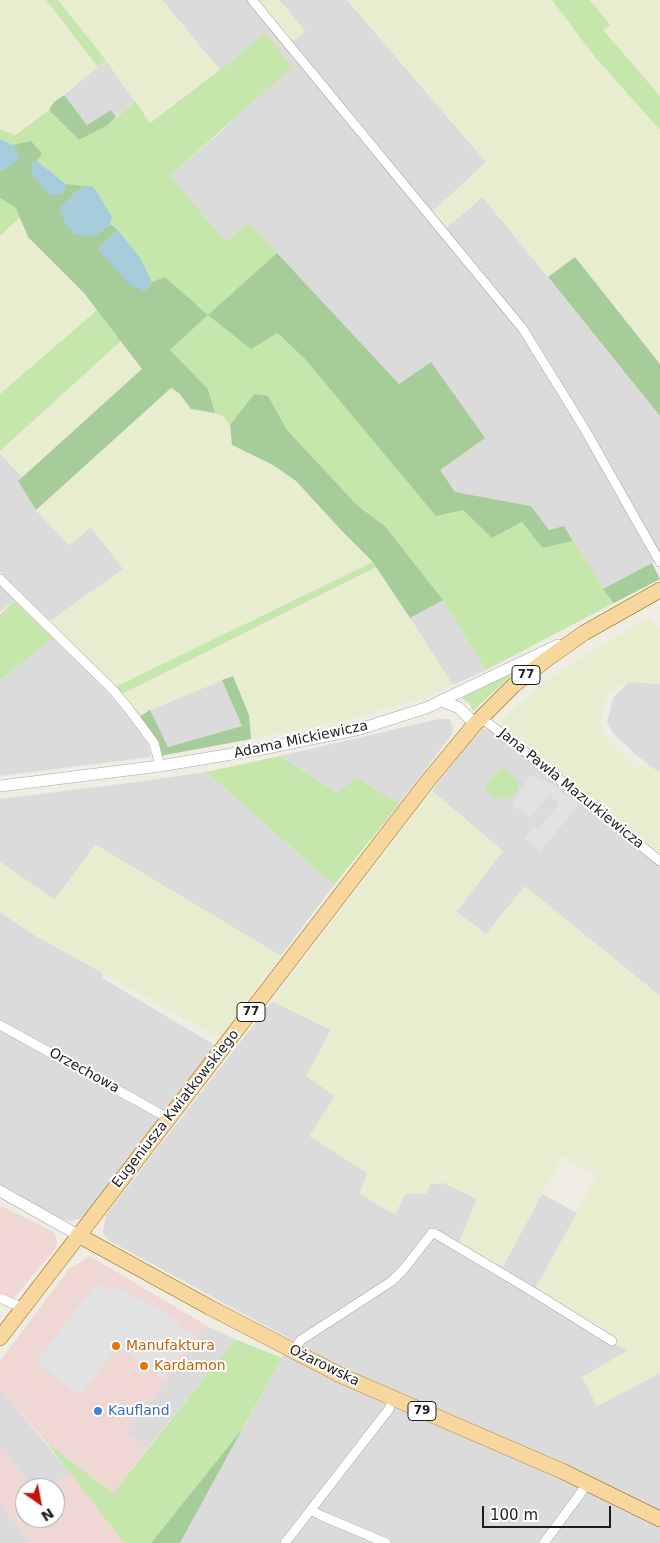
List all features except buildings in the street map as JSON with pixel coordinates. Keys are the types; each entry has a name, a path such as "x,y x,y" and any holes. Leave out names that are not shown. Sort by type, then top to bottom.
{"main road":[{"name":"Adama Mickiewicza","path":"478,721 521,679 584,633 660,590"},
{"name":"Eugeniusza Kwiatkowskiego","path":"0,1338 427,782 478,721"},
{"name":"Ożarowska","path":"78,1235 293,1352 342,1376 537,1459 660,1519"}],"street":[{"path":"252,0 523,329 584,428 660,562"},
{"path":"0,579 113,690 154,743 160,766"},
{"name":"Adama Mickiewicza","path":"0,786 160,766 262,749 341,733 400,718 442,701 584,633"},
{"path":"442,701 459,708 478,721"},
{"name":"Jana Pawła Mazurkiewicza","path":"478,721 508,738 660,861"},
{"name":"Orzechowa","path":"0,1025 168,1118"},
{"name":"Ożarowska","path":"0,1191 78,1235"},
{"path":"293,1352 301,1340 392,1281 432,1233 530,1290 612,1341"},
{"path":"0,1298 23,1308"},
{"path":"285,1543 389,1409 393,1398"},
{"path":"544,1543 588,1483"},
{"path":"311,1510 386,1543"}],"shaded area":[{"path":"162,0 247,0 285,48 305,31 279,0 347,0 491,167 473,185 660,416 660,559 603,589 564,526 549,530 531,506 455,492 439,470 431,362 399,384 249,223 226,241 170,176 222,131 248,105 265,34 220,70"},
{"path":"106,60 135,101 116,117 111,110 87,125 64,95"},
{"path":"0,453 22,477 18,481 36,510 69,545 91,527 124,569 50,621 0,572"},
{"path":"0,583 15,597 14,601 0,612"},
{"path":"443,600 486,670 453,685 410,618"},
{"path":"53,638 106,691 130,719 148,744 151,757 0,776 0,680"},
{"path":"222,680 242,726 168,747 150,710"},
{"path":"629,682 660,684 660,770 658,772 613,733 607,723 613,698"},
{"path":"439,719 449,719 453,727 452,734 399,804 356,777 337,793 280,756"},
{"path":"482,729 491,730 660,864 660,996 525,887 486,934 455,911 503,851 432,791"},
{"path":"206,772 334,885 281,956 96,845 55,900 0,862 0,799"},
{"path":"531,775 556,786 579,805 540,852 524,838 534,826 539,829 559,803 549,795 530,818 512,804"},
{"path":"0,912 36,936 103,973 102,978 218,1047 172,1102 84,1216 71,1221 62,1220 0,1187"},
{"path":"272,1001 331,1030 307,1076 335,1096 367,1174 360,1194 426,1194 430,1184 444,1183 477,1199 459,1242 502,1268 542,1194 577,1213 532,1295 628,1351 597,1406 660,1373 660,1543 180,1543 292,1340 108,1240 103,1232 106,1215"},
{"path":"0,1207 52,1231 56,1237 57,1244 55,1249 12,1300 0,1297"},
{"path":"90,1256 209,1327 126,1431 147,1449 113,1493 46,1442 0,1388 0,1361 68,1270"},
{"path":"101,1284 112,1291 116,1286 181,1321 178,1326 196,1336 163,1379 114,1342 109,1348 114,1352 80,1396 36,1362 94,1286"},
{"path":"209,1327 235,1339 147,1449 126,1431"},
{"path":"0,1388 70,1473 63,1478 26,1478 0,1446"},
{"path":"0,1446 26,1478 15,1478 15,1523 0,1504"},
{"path":"70,1473 124,1543 31,1543 19,1528 65,1528 65,1478 63,1478"},
{"path":"0,1504 15,1523 15,1528 19,1528 31,1543 0,1543"}],"green space":[{"path":"0,0 46,0 98,67 54,102 49,110 14,135 0,129"},
{"path":"46,0 58,0 106,60 98,67"},
{"path":"58,0 161,0 220,70 149,123 106,60"},
{"path":"256,0 279,0 305,31 291,42"},
{"path":"347,0 552,0 594,56 660,130 660,364 575,257 548,277 483,197 446,228 432,212 486,162"},
{"path":"552,0 590,0 610,25 603,30 660,96 660,130 594,56"},
{"path":"590,0 660,0 660,96 603,30 610,25"},
{"path":"265,33 292,67 170,176 226,241 249,222 277,253 209,315 251,348 276,333 305,359 353,415 463,510 492,538 522,522 542,548 573,541 614,603 486,670 443,600 385,526 358,506 287,430 268,397 254,394 230,425 223,416 215,413 208,389 170,350 208,315 166,278 152,282 141,261 118,230 110,224 112,217 92,187 66,184 37,161 42,154 13,145 0,171 0,129 15,135 49,110 79,140 108,125 135,101 150,123"},
{"path":"64,95 87,125 111,110 116,117 108,125 79,140 49,110 54,102"},
{"path":"31,141 42,154 37,161 32,162 62,193 66,184 84,186 71,196 95,235 110,224 118,230 98,249 144,291 152,282 165,277 208,315 170,350 208,389 215,413 191,409 179,393 171,388 36,510 18,481 142,369 84,293 28,237 16,208 0,198 0,171 8,167 18,152 13,145"},
{"path":"0,198 16,208 20,217 0,236"},
{"path":"20,217 28,237 84,293 97,310 0,394 0,236"},
{"path":"277,253 399,384 431,362 485,438 440,470 455,492 531,506 549,530 564,526 573,541 542,548 522,522 492,538 463,510 436,516 305,359 277,333 251,349 208,315"},
{"path":"575,257 660,364 660,416 548,277"},
{"path":"97,310 121,341 0,451 0,394"},
{"path":"121,341 143,369 22,477 0,451"},
{"path":"171,388 179,393 191,409 223,415 230,425 232,445 273,465 296,481 373,562 115,687 50,621 123,569 91,527 69,545 36,510"},
{"path":"254,394 268,396 287,430 358,506 385,526 443,600 410,618 373,562 296,481 273,465 232,445 230,425"},
{"path":"373,562 377,567 122,694 115,687"},
{"path":"652,563 660,579 614,603 603,589"},
{"path":"377,567 453,685 416,700 347,720 251,739 249,715 233,676 150,710 139,717 122,694"},
{"path":"14,601 53,638 0,680 0,615"},
{"path":"648,617 660,629 660,684 629,682 616,687 609,693 604,702 601,721 607,738 638,769 645,763 658,772 660,770 660,853 499,722 539,686 585,655"},
{"path":"513,672 473,711 470,704 462,698"},
{"path":"233,676 249,715 251,739 160,756 139,717 150,710 168,747 242,726 222,680"},
{"path":"280,756 337,793 356,777 399,804 334,885 206,772"},
{"path":"500,769 504,769 516,779 519,788 509,798 495,799 487,793 486,786"},
{"path":"432,791 503,851 456,912 486,934 525,886 660,996 660,1373 597,1406 582,1377 627,1351 532,1295 597,1176 562,1157 502,1268 459,1242 477,1198 444,1183 430,1184 426,1194 405,1194 395,1215 360,1194 367,1173 309,1136 335,1096 306,1076 331,1030 272,1001"},
{"path":"95,845 281,956 219,1038 36,936 0,912 0,862 55,900"},
{"path":"235,1339 282,1358 243,1428 151,1543 124,1543 46,1442 113,1493"},
{"path":"243,1428 180,1543 151,1543"}],"water":[{"path":"0,139 13,145 19,152 17,161 0,171"},
{"path":"37,161 66,184 63,193 49,195 31,173 32,162"},
{"path":"84,186 92,186 112,217 110,224 95,235 86,237 73,233 63,219 59,209"},
{"path":"118,230 140,258 152,282 144,291 130,285 98,249"}],"place":[{"name":"Manufaktura","path":"116,1346"},
{"name":"Kardamon","path":"144,1366"},
{"name":"Kaufland","path":"98,1411"}]}
